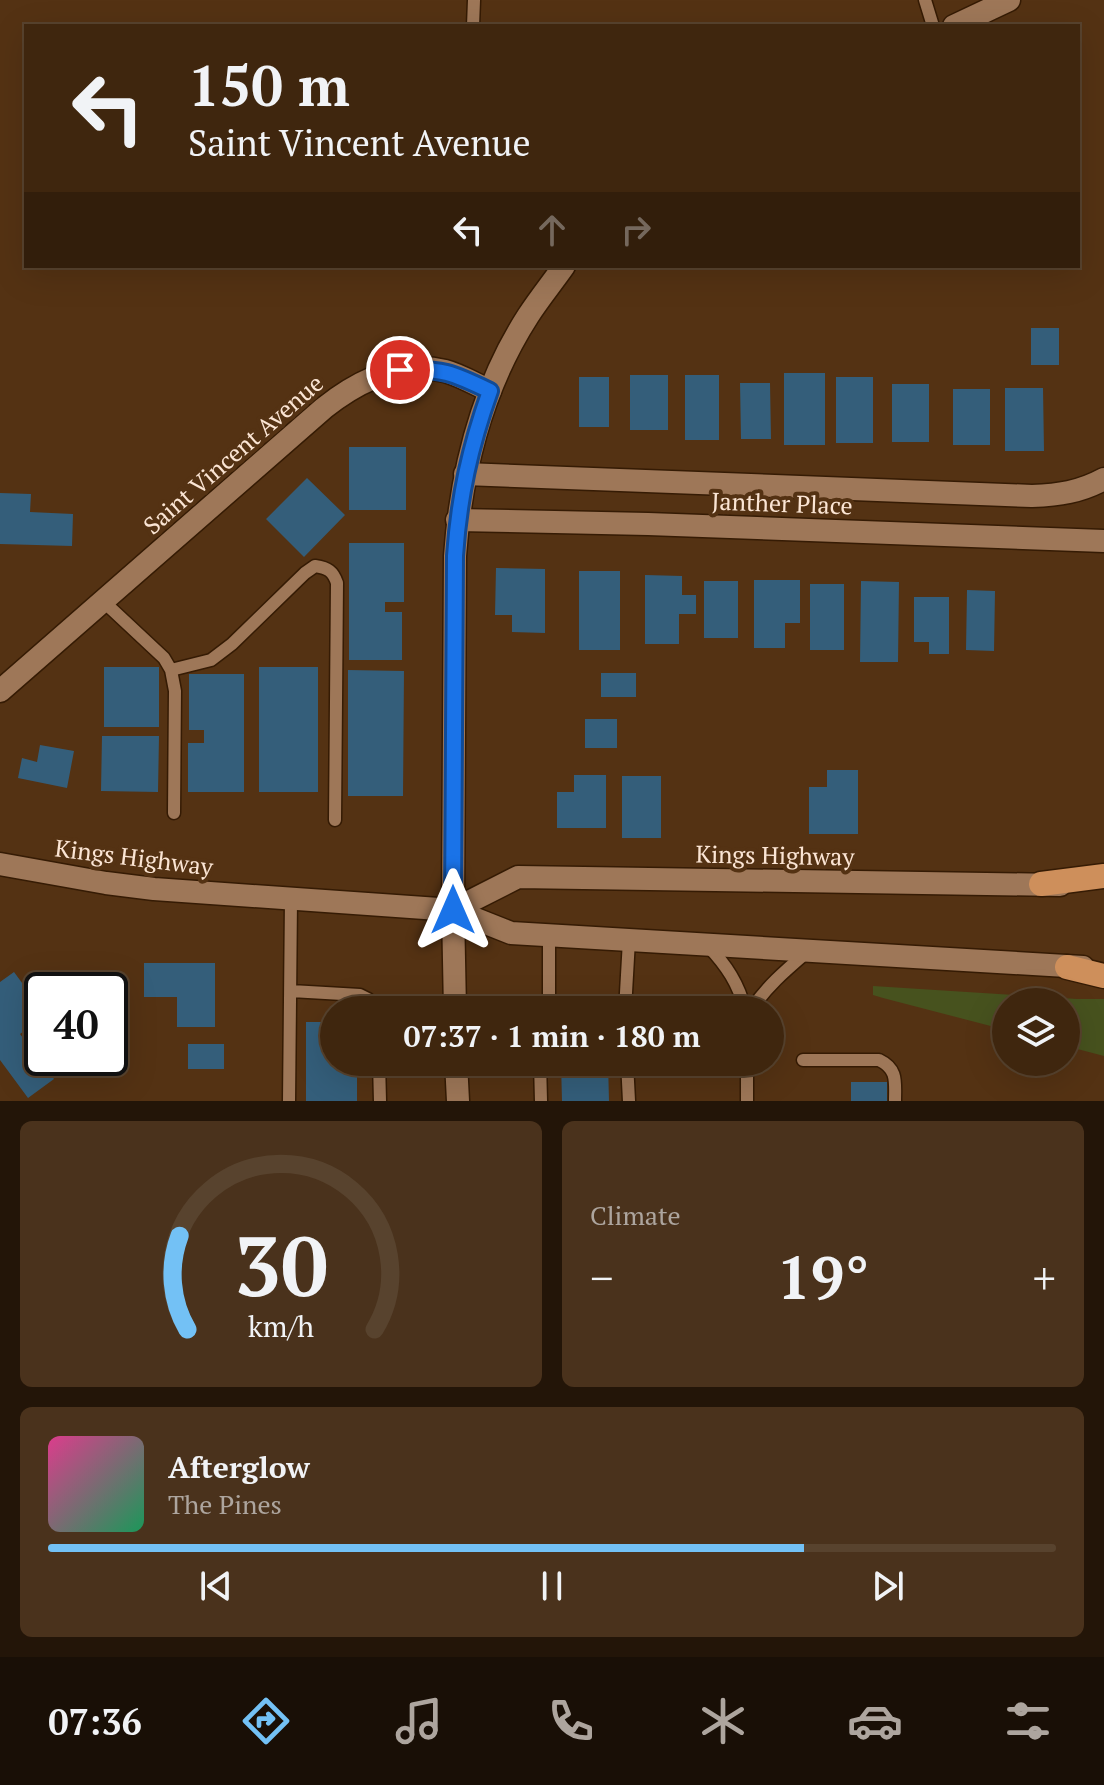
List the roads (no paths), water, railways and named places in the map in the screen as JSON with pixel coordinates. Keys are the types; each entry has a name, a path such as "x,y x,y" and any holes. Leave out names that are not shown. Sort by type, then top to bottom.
{"highway":[{"path":"1041,884 1104,876"},
{"path":"1067,967 1104,976"}],"street":[{"path":"959,24 1011,1"},
{"path":"455,996 453,627 457,520 477,427 502,362 529,314 563,268"},
{"name":"Saint Vincent Avenue","path":"0,691 339,396 368,379 400,370 445,371 490,391"},
{"name":"Janther Place","path":"465,474 1032,496 1063,495 1088,488 1104,479"},
{"name":"Janther Place","path":"457,520 664,524 1104,541"},
{"name":"Kings Highway","path":"0,864 118,884 291,900 453,910 511,933 1104,968"},
{"name":"Kings Highway","path":"453,910 518,877 1104,886"},
{"path":"457,1076 458,1101"}],"lane":[{"path":"473,24 474,0"},
{"path":"925,0 932,24"},
{"path":"171,670 211,660 315,566 326,568 334,574 337,583 335,820"},
{"path":"103,601 164,658 171,670 175,691 174,813"},
{"path":"289,1101 291,900"},
{"path":"548,996 549,935"},
{"path":"624,996 629,940"},
{"path":"708,946 726,966 742,996"},
{"path":"760,996 780,974 808,951"},
{"path":"291,991 362,996"},
{"path":"803,1060 879,1060 893,1072 895,1101"},
{"path":"379,1076 380,1101"},
{"path":"540,1076 541,1101"},
{"path":"628,1076 629,1101"},
{"path":"747,1076 747,1101"}]}
